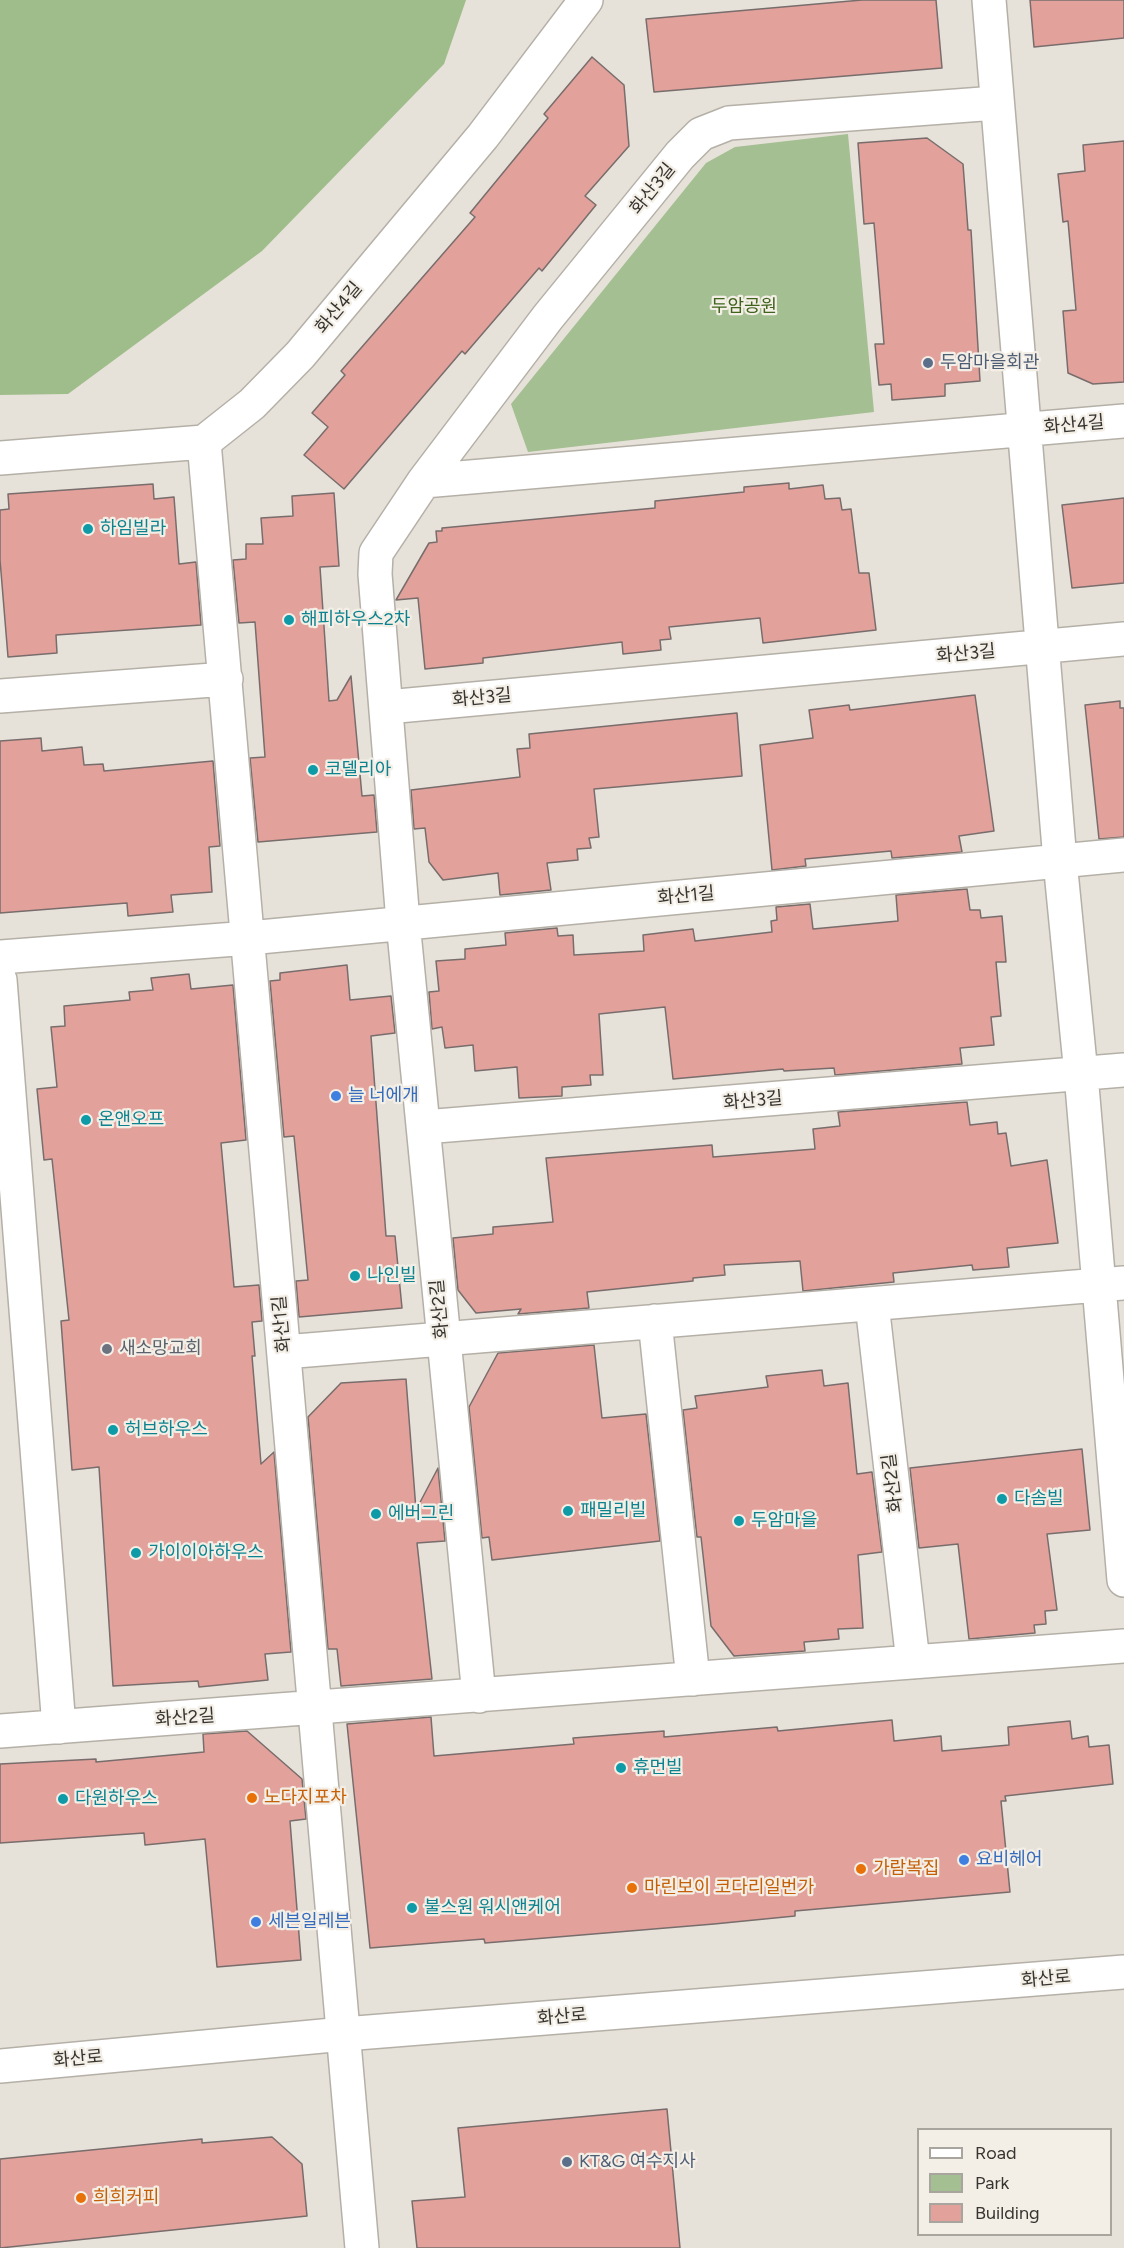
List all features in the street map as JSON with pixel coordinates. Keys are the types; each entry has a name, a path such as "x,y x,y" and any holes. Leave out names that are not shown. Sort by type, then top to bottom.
{"street":[{"name":"화산4길","path":"204,442 252,404 300,355 483,136 586,0"},
{"path":"989,0 1060,861 1082,1074 1111,1284 1124,1580"},
{"name":"화산3길","path":"403,922 375,574 376,553 424,481 548,317 680,155 701,134 729,123 996,103"},
{"name":"화산4길","path":"1025,429 1124,421"},
{"path":"424,481 1025,429"},
{"path":"0,458 204,442 249,938"},
{"path":"1043,647 1124,639"},
{"name":"화산3길","path":"387,707 1043,647"},
{"path":"0,696 226,679"},
{"name":"화산1길","path":"0,957 249,938 1124,855"},
{"name":"화산2길","path":"403,922 478,1696"},
{"name":"화산1길","path":"249,938 362,2248"},
{"path":"0,980 59,1727"},
{"path":"1082,1074 1124,1070"},
{"name":"화산3길","path":"424,1127 1082,1074"},
{"path":"284,1352 1111,1284"},
{"name":"화산2길","path":"872,1304 913,1662"},
{"path":"655,1321 693,1679"},
{"name":"화산2길","path":"0,1731 1124,1646"},
{"name":"화산로","path":"0,2066 344,2034 1124,1972"}],"green space":[{"path":"0,0 466,0 444,64 262,251 68,394 0,395"},
{"name":"두암공원","path":"848,134 874,412 528,452 511,404 706,163 735,147"}],"building":[{"path":"862,0 936,0 942,68 654,92 646,19"},
{"path":"1030,0 1124,0 1124,38 1034,47"},
{"path":"592,57 624,85 629,146 585,196 596,205 542,271 539,268 465,354 462,351 344,489 304,455 328,427 312,413 345,375 341,371 475,217 470,213 548,118 544,114"},
{"path":"927,138 963,164 968,230 971,230 980,381 945,384 945,396 892,400 891,384 879,385 875,344 884,344 874,223 864,224 858,143"},
{"path":"1124,141 1124,382 1093,384 1068,373 1063,311 1076,310 1068,221 1063,222 1058,174 1085,171 1083,145"},
{"path":"789,483 789,489 823,485 825,499 840,498 842,510 851,509 859,573 869,573 876,630 763,643 760,618 669,627 671,639 660,640 661,650 623,654 622,642 483,658 483,663 425,669 418,598 396,600 429,543 437,542 436,531 442,531 442,528 655,508 655,501 744,492 744,487"},
{"path":"153,484 154,499 174,497 179,564 196,562 201,625 56,635 57,653 8,657 0,560 0,510 9,509 8,494"},
{"path":"334,493 339,566 320,567 329,701 337,700 351,676 362,796 374,795 377,832 258,842 250,758 265,757 255,622 239,623 233,560 246,559 246,544 263,544 261,518 293,516 292,496"},
{"path":"1124,498 1124,583 1072,588 1062,505"},
{"path":"975,695 994,831 959,836 962,852 892,858 891,851 805,859 806,866 772,870 760,745 813,738 809,710 849,705 850,710"},
{"path":"1120,701 1120,708 1124,708 1124,837 1099,839 1085,705"},
{"path":"737,713 742,776 594,789 599,837 589,838 591,848 577,849 578,860 547,863 551,890 500,895 498,873 443,880 429,862 425,828 414,829 411,790 520,777 517,749 530,748 529,734"},
{"path":"41,738 42,751 82,747 84,765 103,764 104,771 213,761 220,846 209,847 212,892 171,895 173,912 128,916 127,903 0,913 0,741"},
{"path":"967,889 970,910 980,910 981,918 1002,916 1006,962 996,962 1001,1016 991,1017 994,1045 960,1048 962,1064 835,1075 834,1068 784,1071 783,1069 673,1079 665,1007 599,1014 603,1075 590,1075 591,1085 562,1087 562,1096 519,1098 517,1067 475,1071 473,1045 445,1048 442,1027 432,1029 429,992 439,991 436,961 465,959 465,949 506,945 505,933 557,928 558,936 573,935 574,955 644,951 643,935 693,929 695,941 772,932 771,921 777,920 776,907 810,904 813,929 898,921 896,895"},
{"path":"347,965 350,1000 391,996 395,1033 371,1036 386,1236 395,1236 402,1308 299,1317 296,1281 308,1280 294,1136 284,1137 270,981 280,980 280,973"},
{"path":"189,974 191,989 233,985 246,1140 221,1143 234,1287 259,1285 262,1321 252,1322 255,1356 252,1356 261,1464 274,1452 291,1652 265,1654 268,1680 199,1687 198,1681 113,1686 99,1467 72,1470 61,1321 69,1320 52,1159 44,1160 37,1089 57,1087 51,1027 65,1026 64,1006 130,1000 129,992 153,990 151,978"},
{"path":"967,1102 970,1125 997,1122 998,1134 1006,1133 1011,1166 1047,1160 1058,1243 1007,1248 1009,1267 973,1270 972,1265 893,1273 894,1282 803,1291 800,1261 724,1265 725,1275 693,1278 693,1281 587,1292 589,1308 518,1314 521,1309 476,1313 458,1290 453,1238 493,1234 493,1227 553,1222 546,1158 712,1145 713,1157 815,1149 813,1129 840,1126 838,1112"},
{"path":"594,1345 602,1418 646,1414 660,1541 492,1560 489,1537 482,1538 469,1407 498,1353"},
{"path":"822,1370 824,1386 848,1383 857,1474 872,1472 882,1552 858,1555 863,1628 838,1629 839,1639 804,1642 805,1651 734,1656 711,1626 701,1537 697,1537 683,1410 697,1408 695,1396 768,1387 766,1376"},
{"path":"406,1379 416,1510 438,1468 445,1541 417,1543 432,1679 341,1686 337,1649 328,1649 308,1417 341,1383"},
{"name":"다솜빌","path":"1082,1449 1090,1530 1047,1534 1057,1610 1045,1611 1046,1624 1034,1625 1035,1633 969,1639 958,1544 919,1548 910,1468"},
{"path":"431,1717 434,1756 574,1744 573,1738 664,1731 664,1737 777,1727 778,1731 892,1720 894,1741 941,1736 942,1751 1009,1745 1008,1727 1070,1721 1072,1739 1088,1736 1089,1747 1109,1745 1113,1784 1005,1796 1006,1801 1001,1801 1010,1892 795,1911 795,1916 714,1924 485,1943 484,1939 370,1948 347,1724"},
{"path":"247,1731 302,1779 306,1819 290,1821 301,1960 217,1967 205,1839 145,1845 144,1833 0,1843 0,1764 96,1759 96,1762 204,1752 203,1734"},
{"name":"KT&G 여수지사","path":"667,2109 680,2248 417,2248 412,2201 465,2197 458,2128"},
{"path":"272,2137 302,2164 307,2216 0,2248 0,2159 202,2139 202,2143"}],"place":[{"name":"두암마을회관","path":"928,363"},
{"name":"하임빌라","path":"88,529"},
{"name":"해피하우스2차","path":"289,620"},
{"name":"코델리아","path":"313,770"},
{"name":"늘 너에개","path":"336,1096"},
{"name":"온앤오프","path":"86,1120"},
{"name":"나인빌","path":"355,1276"},
{"name":"새소망교회","path":"107,1349"},
{"name":"허브하우스","path":"113,1430"},
{"name":"다솜빌","path":"1002,1499"},
{"name":"패밀리빌","path":"568,1511"},
{"name":"에버그린","path":"376,1514"},
{"name":"두암마을","path":"739,1521"},
{"name":"가이이아하우스","path":"136,1553"},
{"name":"휴먼빌","path":"621,1768"},
{"name":"노다지포차","path":"252,1798"},
{"name":"다원하우스","path":"63,1799"},
{"name":"요비헤어","path":"964,1860"},
{"name":"가람복집","path":"861,1869"},
{"name":"마린보이 코다리일번가","path":"632,1888"},
{"name":"불스원 워시앤케어","path":"412,1908"},
{"name":"세븐일레븐","path":"256,1922"},
{"name":"KT&G 여수지사","path":"567,2162"},
{"name":"희희커피","path":"81,2198"}]}
